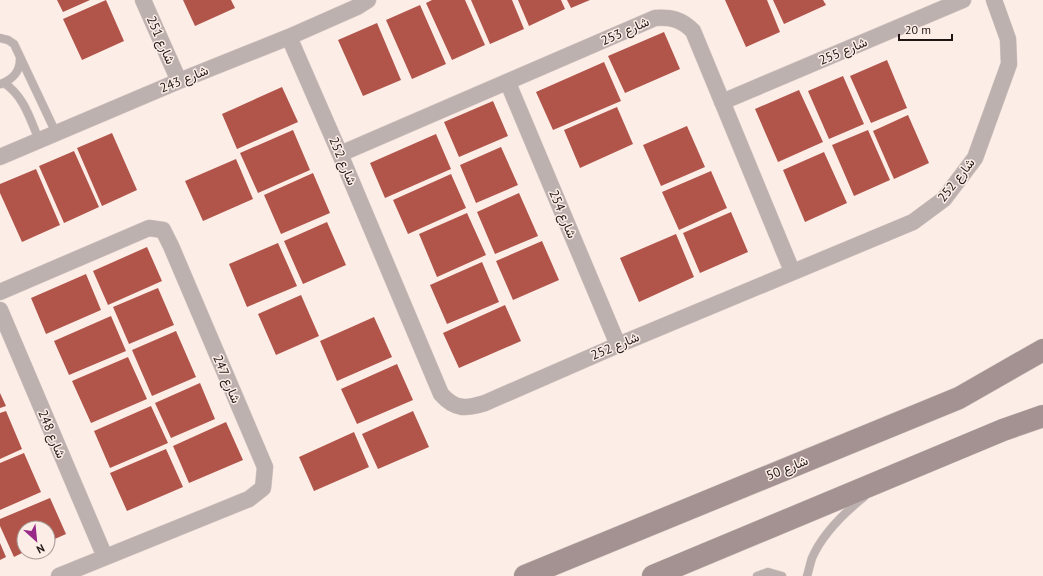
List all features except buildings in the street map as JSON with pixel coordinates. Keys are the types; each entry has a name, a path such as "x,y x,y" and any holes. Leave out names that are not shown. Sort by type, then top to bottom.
{"main road":[{"name":"شارع 50","path":"525,576 959,398 1043,350"},
{"path":"653,576 884,481 1003,430 1043,416"}],"street":[{"name":"شارع 251","path":"144,0 179,81"},
{"name":"شارع 243","path":"0,157 179,81 289,37 357,7 368,0"},
{"name":"شارع 255","path":"722,102 963,0"},
{"name":"شارع 252","path":"289,37 441,394 448,403 459,407 470,408 485,403 792,271 913,222 944,199 975,158 1009,64 1008,39 994,0"},
{"name":"شارع 253","path":"340,154 655,18 666,17 685,23 693,31 792,271"},
{"name":"شارع 254","path":"508,82 618,345"},
{"name":"شارع 247","path":"0,292 149,228 162,230 171,246 264,468 262,488 249,499 59,576"},
{"name":"شارع 248","path":"0,310 105,557"}],"lane":[{"path":"0,38 8,40 14,44 56,133"},
{"path":"2,84 11,80 20,67 20,56"},
{"path":"2,84 15,91 22,100 39,140"},
{"path":"807,576 812,558 823,540 850,508 884,481"},
{"path":"757,576 768,572 782,576"}]}
